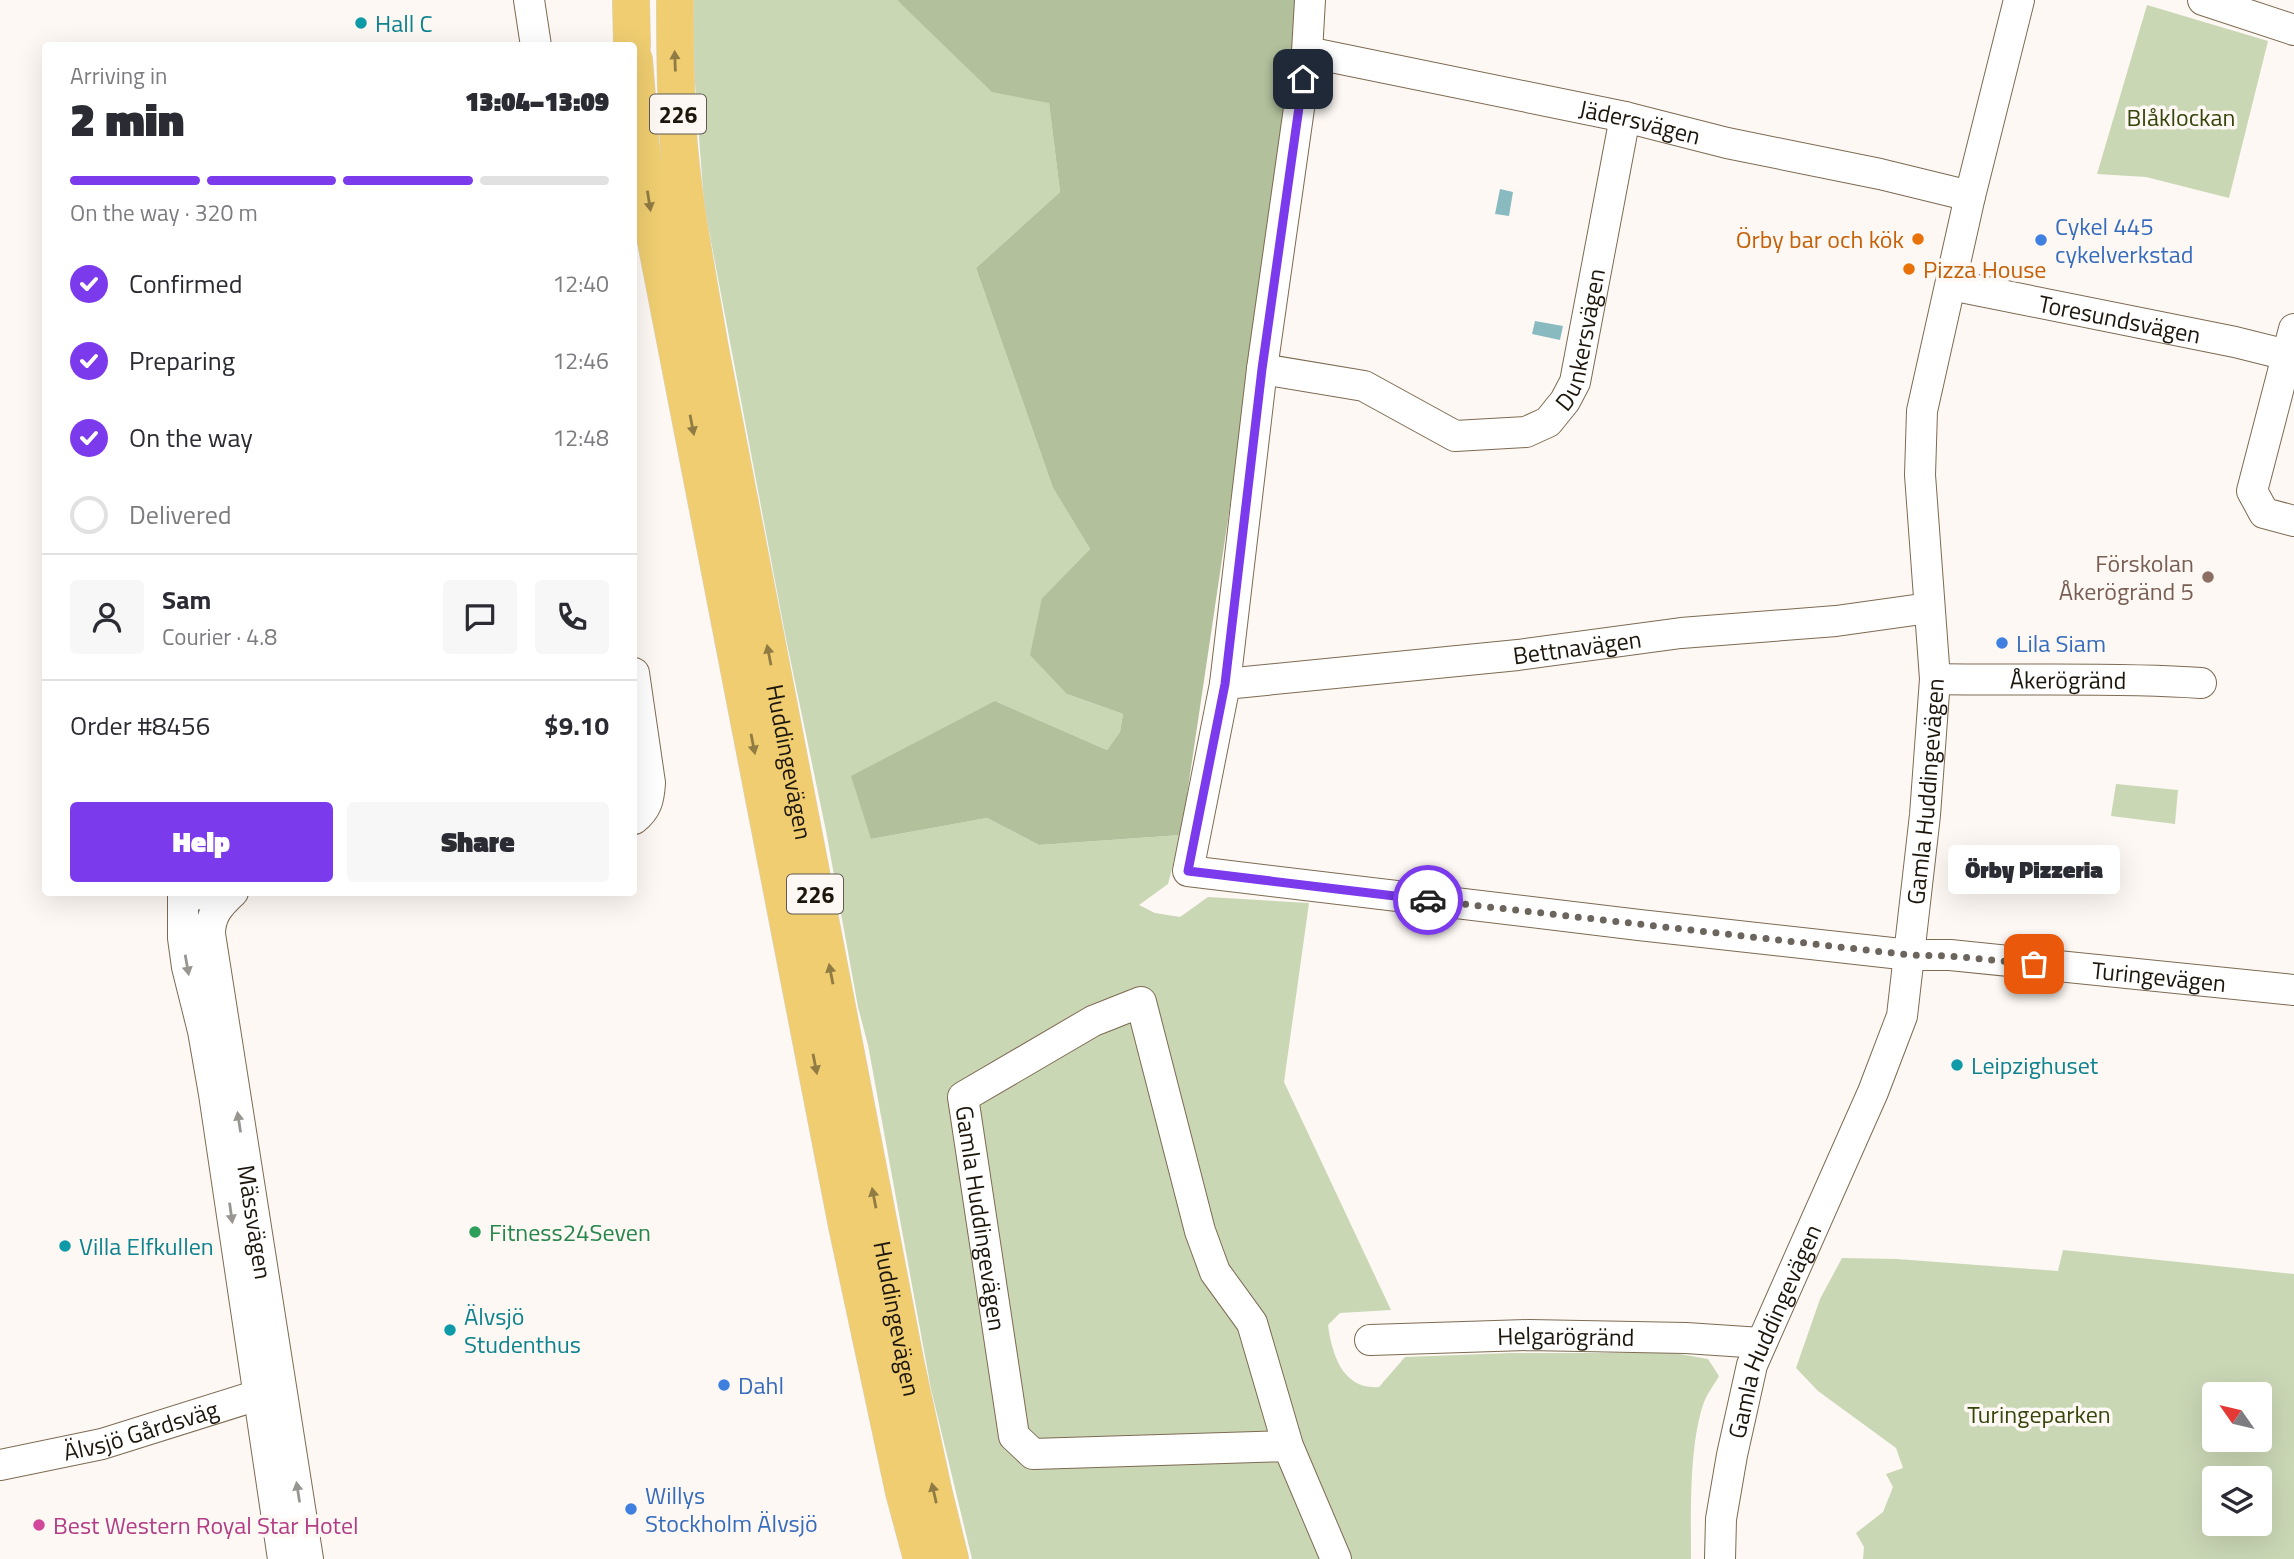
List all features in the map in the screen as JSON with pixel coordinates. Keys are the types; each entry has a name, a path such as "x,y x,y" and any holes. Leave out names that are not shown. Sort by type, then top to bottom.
{"main road":[{"path":"631,0 632,42"},
{"name":"Huddingevägen","path":"676,0 675,56 680,146 709,343 904,1351 950,1559"},
{"name":"Huddingevägen","path":"637,97 652,221 847,1226 904,1492 922,1559"},
{"path":"847,1226 842,1270 902,1559"}],"street":[{"path":"529,0 535,42"},
{"path":"1225,684 1262,369 1307,52 1310,0"},
{"name":"Gamla Huddingevägen","path":"1720,1559 1721,1519 1734,1442 1752,1365 1818,1219 1902,1016 1925,815 1935,679 1920,475 1922,411 1970,196 2020,0"},
{"path":"2203,0 2294,30"},
{"name":"Jädersvägen","path":"1307,52 1625,117 1727,143 1880,174 1970,196"},
{"name":"Dunkersvägen","path":"1262,369 1364,386 1455,436 1525,432 1548,422 1565,401 1575,382 1625,117"},
{"name":"Toresundsvägen","path":"1951,285 2235,342 2290,342"},
{"path":"2290,342 2252,491 2264,513 2294,521"},
{"name":"Bettnavägen","path":"1225,684 1518,655 1681,633 1836,621 1929,608"},
{"name":"Åkerögränd","path":"1935,679 2138,679 2201,683"},
{"name":"Turingevägen","path":"1225,684 1188,871 1910,955 1950,956 2294,990"},
{"path":"637,694 650,783 645,810 637,817"},
{"name":"Mässvägen","path":"189,896 183,897 183,938 187,967 203,1031 270,1392 308,1559"},
{"name":"Mässvägen","path":"229,896 215,911 210,921 210,934 270,1392 284,1559"},
{"name":"Gamla Huddingevägen","path":"1288,1446 1032,1454 1014,1436 963,1097 1093,1021 1141,1002 1200,1231 1215,1272 1252,1323 1288,1446 1336,1559"},
{"name":"Helgarögränd","path":"1370,1340 1529,1335 1686,1338 1761,1343"},
{"name":"Älvsjö Gårdsväg","path":"0,1465 102,1444 270,1392"}],"green space":[{"path":"693,0 897,0 927,26 1049,103 1060,192 976,268 1053,488 1090,549 1042,598 1067,694 1123,714 1120,732 1107,750 995,701 871,839 987,818 1039,845 1181,835 1168,884 1139,905 1155,913 1180,917 1208,897 1309,903 1284,1082 1391,1310 1340,1313 1328,1325 1336,1359 1348,1377 1356,1383 1379,1387 1405,1357 1510,1353 1674,1353 1708,1359 1719,1376 1704,1401 1695,1441 1691,1559 972,1559 931,1389 868,1045 858,1007 826,831 785,634 704,204 694,70"},
{"path":"897,0 1296,0 1293,82 1181,835 1039,845 987,818 871,839 851,776 995,701 1107,750 1120,732 1123,714 1067,694 1030,655 1042,598 1090,549 1053,488 976,268 1060,192 1049,103 992,92"},
{"name":"Blåklockan","path":"2147,5 2268,41 2229,198 2146,177 2097,174"},
{"path":"2116,784 2178,790 2175,824 2111,816"},
{"name":"Turingeparken","path":"2063,1250 2294,1274 2294,1559 1863,1559 1864,1547 1856,1533 1883,1512 1893,1487 1886,1474 1903,1468 1896,1448 1818,1391 1796,1368 1820,1299 1842,1258 1897,1259 2058,1271"}],"water":[{"path":"1500,189 1513,192 1509,216 1495,214"},
{"path":"1535,321 1563,326 1560,340 1532,334"}],"way so far":[{"path":"1428,900 1910,955 2034,964"}],"place":[{"name":"Hall C","path":"361,23"},
{"name":"Örby bar och kök","path":"1918,239"},
{"name":"Cykel 445 cykelverkstad","path":"2041,240"},
{"name":"Pizza House","path":"1909,269"},
{"name":"Förskolan Åkerögränd 5","path":"2208,577"},
{"name":"Lila Siam","path":"2002,643"},
{"name":"Örby Pizzeria","path":"2034,964"},
{"name":"Leipzighuset","path":"1957,1065"},
{"name":"Fitness24Seven","path":"475,1232"},
{"name":"Villa Elfkullen","path":"65,1246"},
{"name":"Älvsjö Studenthus","path":"450,1330"},
{"name":"Dahl","path":"724,1385"},
{"name":"Willys Stockholm Älvsjö","path":"631,1509"},
{"name":"Best Western Royal Star Hotel","path":"39,1525"}],"route":[{"path":"1303,79 1262,369 1225,684 1188,871 1428,900"}]}
